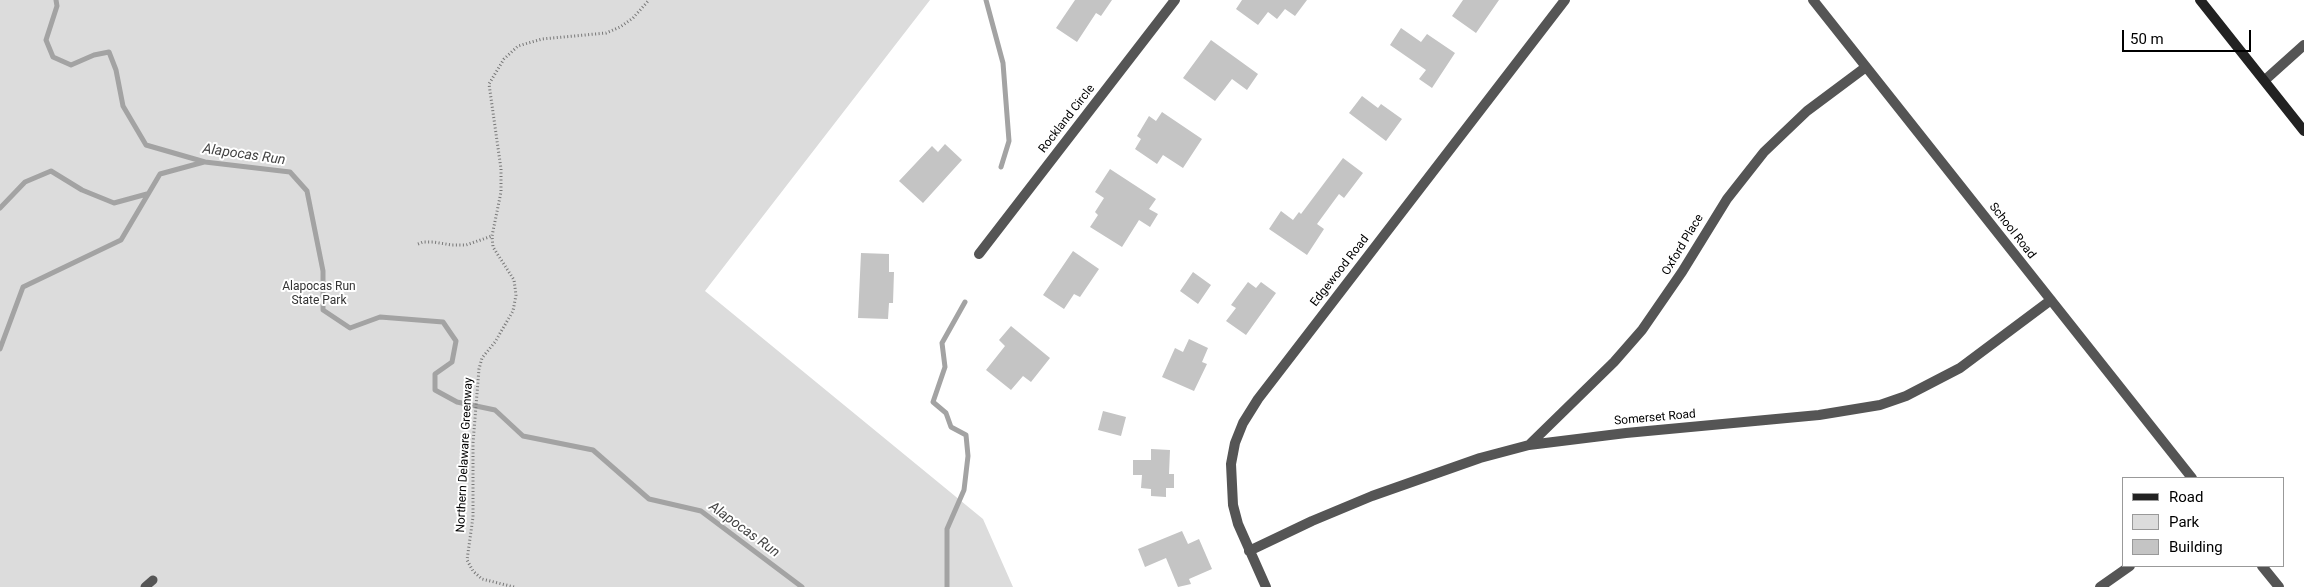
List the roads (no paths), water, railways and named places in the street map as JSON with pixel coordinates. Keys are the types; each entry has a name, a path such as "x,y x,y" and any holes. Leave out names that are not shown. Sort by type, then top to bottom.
{"street":[{"name":"Rockland Circle","path":"979,254 1175,0"},
{"name":"Edgewood Road","path":"1266,587 1238,524 1231,488 1231,464 1235,443 1243,423 1258,399 1564,0"},
{"name":"School Road","path":"1813,0 2191,477"},
{"path":"2200,0 2304,130"},
{"path":"2265,80 2304,45"},
{"name":"Oxford Place","path":"1529,445 1614,362 1642,330 1682,272 1727,199 1764,152 1807,111 1866,67"},
{"name":"Somerset Road","path":"1249,551 1312,521 1372,496 1480,458 1529,445 1626,433 1819,415 1880,405 1906,396 1960,368 2051,300"},
{"path":"2100,587 2129,567"},
{"path":"2263,567 2279,587"}],"lane":[{"path":"145,587 153,580"}],"waterway":[{"name":"Alapocas Run","path":"56,0 57,6 46,40 53,57 71,65 94,55 109,52 116,70 123,106 146,145 205,162 290,172 307,191 323,271 323,310 350,328 380,317 443,322 456,341 452,362 435,374 435,390 457,402 495,410 523,436 593,450 649,499 701,511 802,587"},
{"path":"986,0 1003,63 1009,141 1001,167"},
{"path":"0,349 23,287 121,240 160,174 204,162"},
{"path":"0,208 25,182 51,171 82,190 114,203 147,194"},
{"path":"947,587 947,529 964,490 968,456 966,435 951,427 946,413 933,402 945,367 942,343 965,302"}],"park label":[{"name":"Alapocas Run State Park","path":"319,294"}]}
